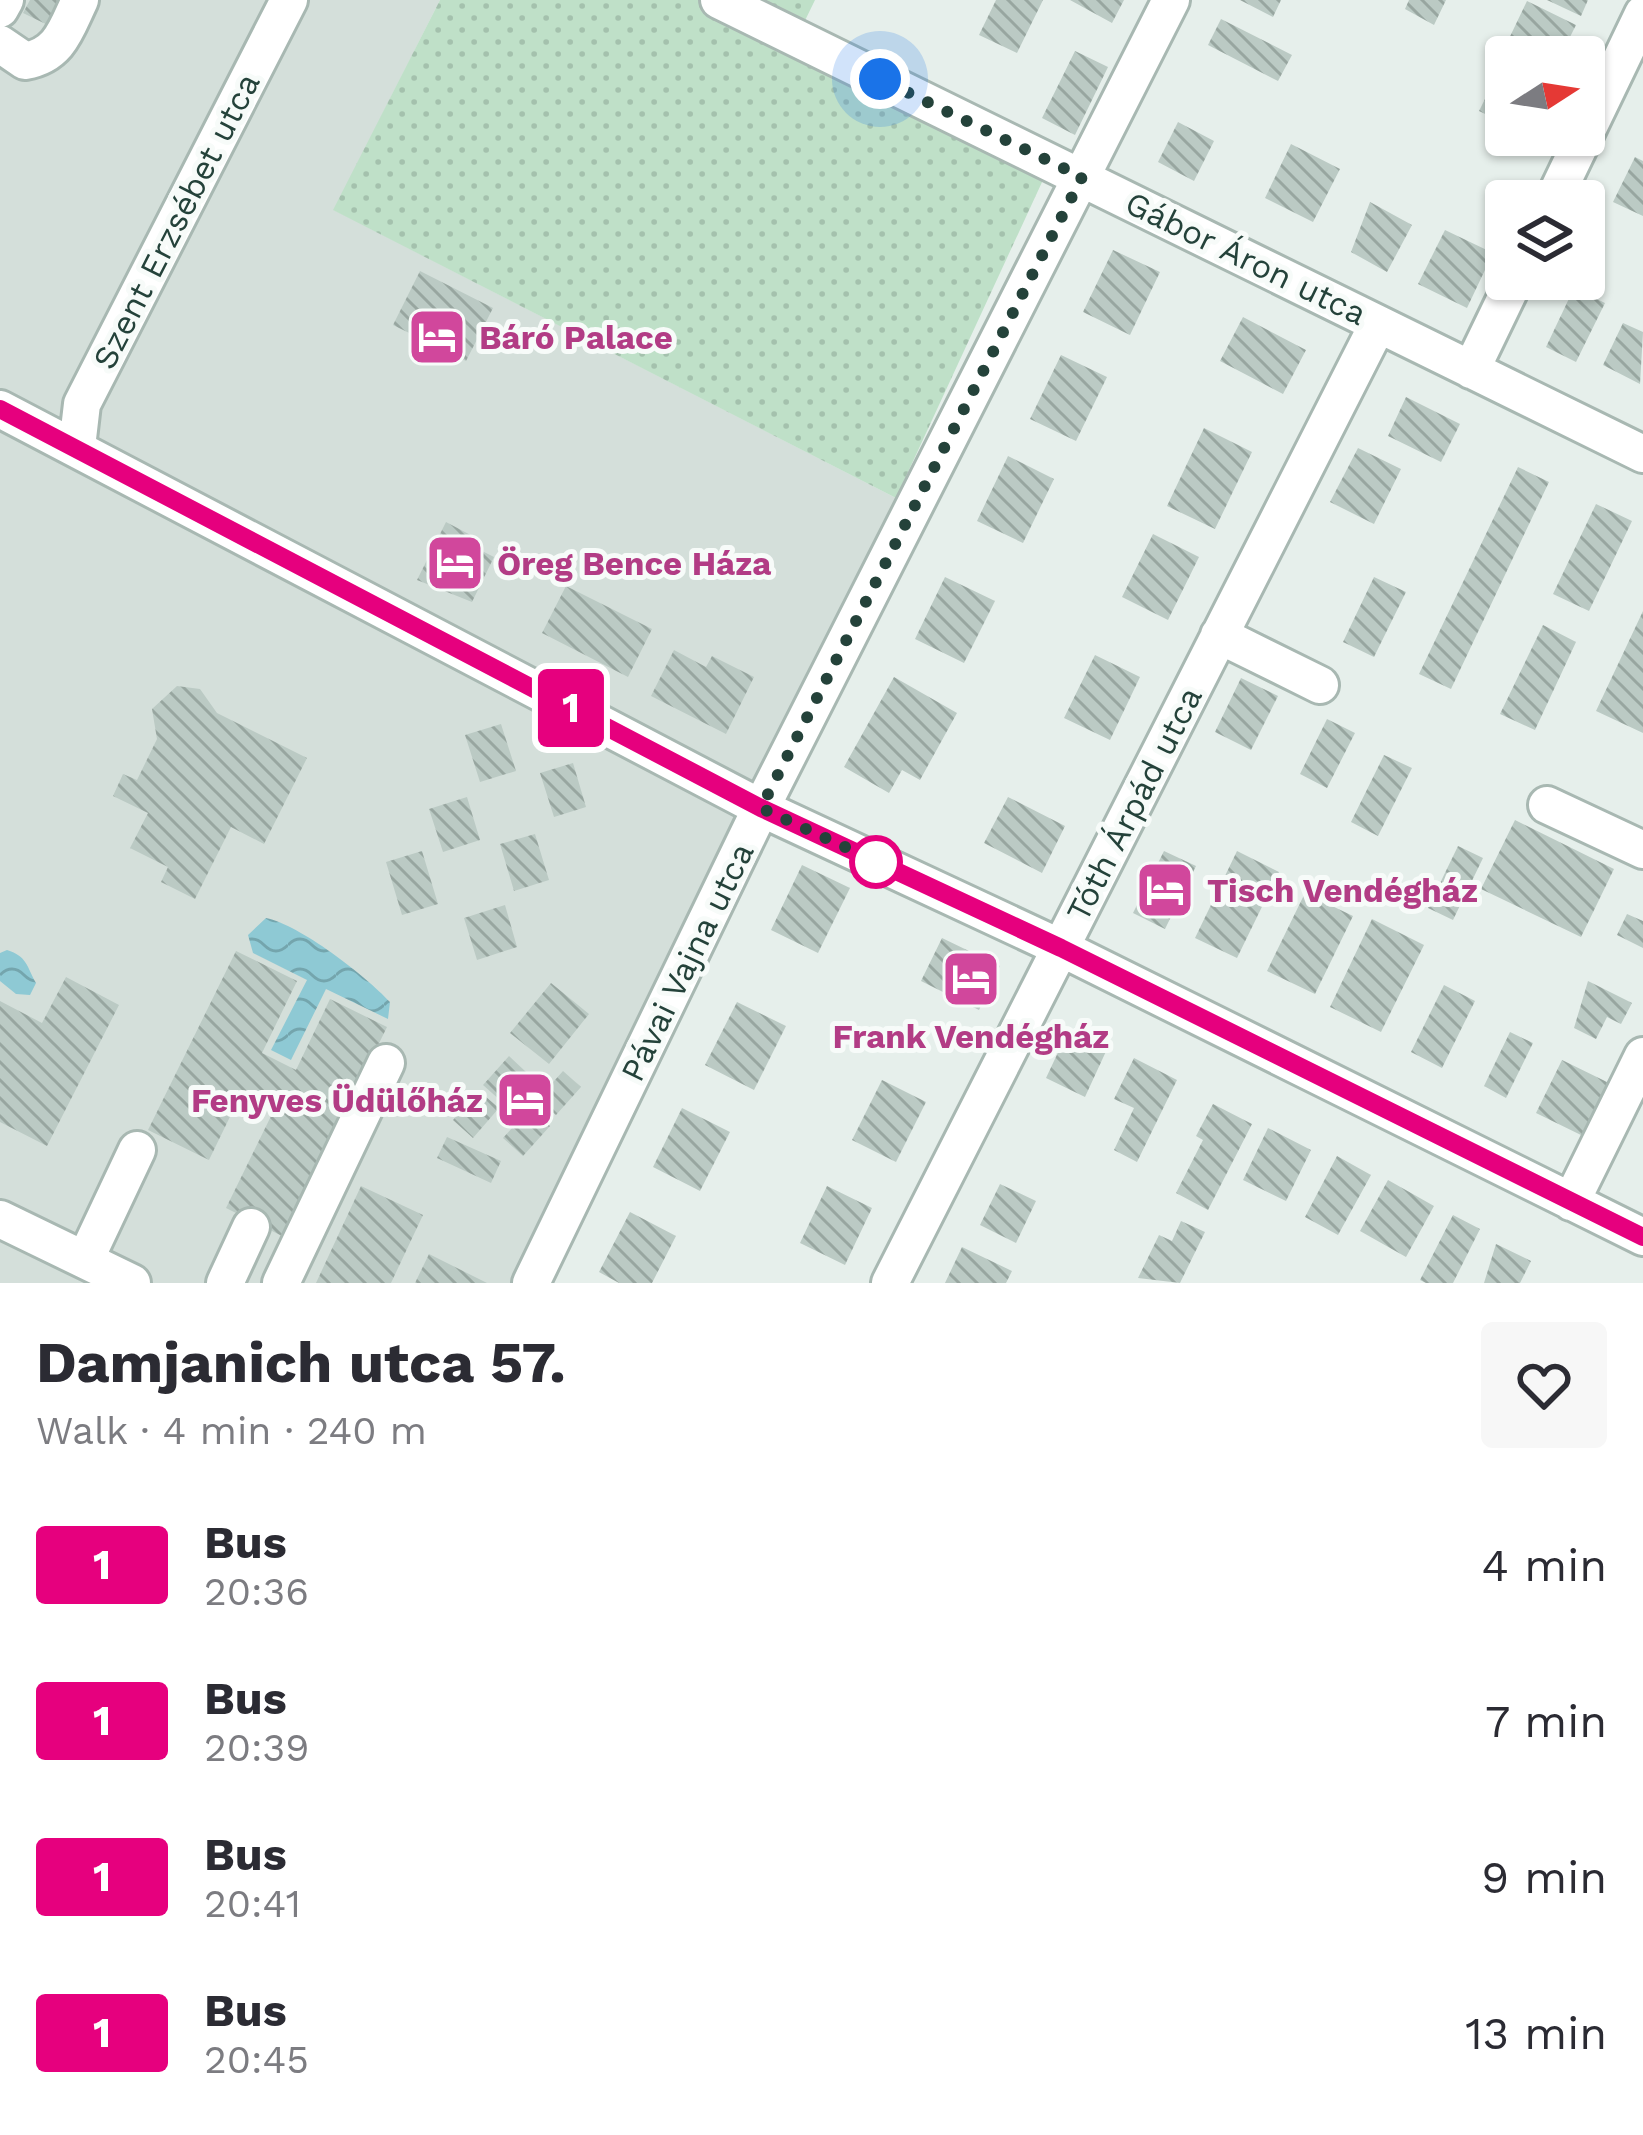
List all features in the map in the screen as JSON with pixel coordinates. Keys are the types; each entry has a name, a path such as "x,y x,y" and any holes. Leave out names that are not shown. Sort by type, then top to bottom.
{"street":[{"path":"0,10 5,0"},
{"path":"0,44 25,61 41,58 56,48 80,0"},
{"name":"Szent Erzsébet utca","path":"77,448 82,404 290,0"},
{"name":"Gábor Áron utca","path":"719,0 1643,454"},
{"name":"Pávai Vajna utca","path":"532,1283 761,808 1171,0"},
{"path":"1563,180 1643,14"},
{"path":"1471,370 1505,300"},
{"name":"Tóth Árpád utca","path":"890,1283 1378,324"},
{"path":"0,409 761,808 1061,948 1643,1237"},
{"path":"1220,635 1320,685"},
{"path":"1547,805 1643,850"},
{"path":"1571,1202 1643,1056"},
{"path":"281,1283 386,1063"},
{"path":"85,1260 137,1150"},
{"path":"0,1219 132,1283"},
{"path":"225,1283 251,1227"}],"shaded area":[{"path":"0,0 440,0 334,210 896,498 520,1283 0,1283"}],"green space":[{"path":"440,0 815,0 796,39 1043,180 896,498 333,210"}],"water":[{"path":"266,918 314,941 365,978 390,1002 388,1019 326,989 291,1060 271,1050 307,980 253,953 248,935"},
{"path":"7,950 19,955 28,967 36,983 30,995 16,994 0,981 0,953"}],"building":[{"path":"30,0 72,0 58,30 23,13"},
{"path":"996,0 1043,0 1017,53 979,35"},
{"path":"1070,0 1124,0 1112,23"},
{"path":"1240,0 1281,0 1273,17"},
{"path":"1409,0 1446,0 1434,25 1405,9"},
{"path":"1547,0 1588,0 1581,16"},
{"path":"1527,1 1576,25 1570,36 1510,36"},
{"path":"1221,19 1292,55 1278,81 1208,45"},
{"path":"1075,51 1108,67 1075,135 1042,118"},
{"path":"1178,122 1214,141 1194,181 1158,162"},
{"path":"1291,144 1340,169 1313,222 1265,198"},
{"path":"1635,157 1643,161 1643,216 1613,202"},
{"path":"1370,202 1412,225 1387,272 1351,252"},
{"path":"1445,230 1485,249 1485,270 1467,308 1418,284"},
{"path":"1113,250 1160,272 1130,335 1083,312"},
{"path":"420,271 493,308 466,361 393,325"},
{"path":"1568,300 1605,303 1576,362 1546,347"},
{"path":"1243,317 1306,350 1283,394 1220,361"},
{"path":"1623,323 1643,332 1640,384 1603,365"},
{"path":"1061,355 1107,377 1076,441 1030,419"},
{"path":"1406,397 1460,424 1441,462 1388,436"},
{"path":"1204,428 1252,452 1215,529 1167,506"},
{"path":"1358,448 1401,469 1374,524 1330,502"},
{"path":"1008,456 1054,479 1023,543 977,521"},
{"path":"1518,467 1549,482 1451,689 1419,674"},
{"path":"1596,504 1632,521 1589,611 1553,594"},
{"path":"446,522 480,540 476,548 494,557 472,602 417,580"},
{"path":"1153,534 1199,557 1168,620 1122,597"},
{"path":"945,577 995,601 964,663 915,639"},
{"path":"1374,577 1406,592 1374,657 1343,642"},
{"path":"566,586 652,629 628,677 542,633"},
{"path":"1643,611 1643,733 1596,711"},
{"path":"1543,625 1576,642 1535,730 1500,714"},
{"path":"674,650 706,667 712,656 754,677 726,734 651,696"},
{"path":"1095,655 1140,677 1110,740 1064,718"},
{"path":"894,677 957,713 920,780 902,770 889,793 844,767"},
{"path":"1241,678 1278,696 1251,750 1215,732"},
{"path":"177,686 200,689 217,713 307,758 264,844 231,827 195,899 161,882 168,867 130,848 148,813 113,796 123,774 137,780 157,739 152,709"},
{"path":"1327,719 1355,733 1327,788 1300,774"},
{"path":"501,724 516,771 480,782 465,735"},
{"path":"1384,755 1412,768 1378,836 1351,822"},
{"path":"573,763 586,807 554,817 540,773"},
{"path":"467,797 480,840 443,852 429,809"},
{"path":"1008,797 1065,826 1042,873 984,843"},
{"path":"1515,820 1614,869 1581,937 1481,889"},
{"path":"535,834 549,880 514,891 500,844"},
{"path":"1458,846 1483,858 1453,920 1428,908"},
{"path":"422,851 438,904 402,915 386,862"},
{"name":"Tisch Vendégház","path":"1164,851 1196,866 1165,929 1133,913"},
{"path":"1237,851 1279,872 1237,958 1195,938"},
{"path":"802,865 850,888 818,953 771,930"},
{"path":"1305,893 1353,916 1315,994 1267,971"},
{"path":"505,905 517,947 477,960 464,918"},
{"path":"1627,914 1643,921 1643,948 1617,935"},
{"path":"1372,919 1424,945 1381,1032 1330,1007"},
{"path":"942,938 1000,966 979,1010 921,981"},
{"path":"236,951 297,981 262,1053 296,1070 330,999 387,1027 284,1237 226,1208 275,1108 242,1092 209,1160 148,1130"},
{"path":"66,977 119,1005 47,1146 0,1122 0,1001 42,1023"},
{"path":"1588,981 1632,1003 1621,1024 1607,1017 1596,1039 1574,1028"},
{"path":"551,983 589,1014 549,1064 510,1033"},
{"path":"1444,985 1475,1001 1442,1068 1411,1052"},
{"path":"737,1002 786,1026 754,1090 705,1065"},
{"path":"1069,1029 1108,1047 1085,1097 1046,1078"},
{"path":"1510,1032 1533,1043 1506,1098 1484,1086"},
{"path":"509,1056 526,1072 501,1101 483,1085"},
{"path":"1134,1058 1177,1080 1137,1162 1114,1150 1134,1108 1114,1099"},
{"path":"1562,1060 1609,1083 1583,1136 1536,1113"},
{"path":"563,1071 581,1087 556,1115 538,1099"},
{"path":"882,1080 926,1102 896,1162 852,1140"},
{"path":"479,1091 499,1108 473,1138 453,1120"},
{"path":"1213,1104 1252,1124 1208,1210 1176,1193 1203,1140 1196,1136"},
{"path":"530,1108 550,1126 523,1156 503,1138"},
{"path":"682,1108 730,1132 700,1191 653,1167"},
{"path":"1268,1128 1311,1150 1286,1201 1243,1180"},
{"path":"447,1137 501,1161 491,1183 437,1158"},
{"path":"1337,1156 1371,1175 1338,1235 1305,1217"},
{"path":"1388,1180 1434,1206 1406,1257 1360,1231"},
{"path":"1000,1184 1036,1201 1016,1243 980,1225"},
{"path":"361,1186 423,1215 391,1283 316,1283"},
{"path":"827,1186 872,1208 845,1265 800,1243"},
{"path":"630,1212 676,1236 652,1283 619,1283 599,1272"},
{"path":"1453,1215 1480,1229 1453,1283 1426,1283 1420,1280"},
{"path":"1181,1221 1205,1232 1180,1283 1138,1278 1159,1235 1172,1241"},
{"path":"1496,1244 1531,1261 1520,1283 1484,1283"},
{"path":"962,1247 1012,1271 1006,1283 945,1283"},
{"path":"429,1254 487,1283 415,1283"}],"bus line":[{"name":"1","path":"0,409 761,808 1061,948 1643,1237"}],"place":[{"name":"Báró Palace","path":"437,337"},
{"name":"Öreg Bence Háza","path":"455,563"},
{"name":"Tisch Vendégház","path":"1165,890"},
{"name":"Frank Vendégház","path":"971,979"},
{"name":"Fenyves Üdülőház","path":"525,1100"}],"route":[{"path":"876,862 890,868 761,808 1082,177 880,79"}]}
